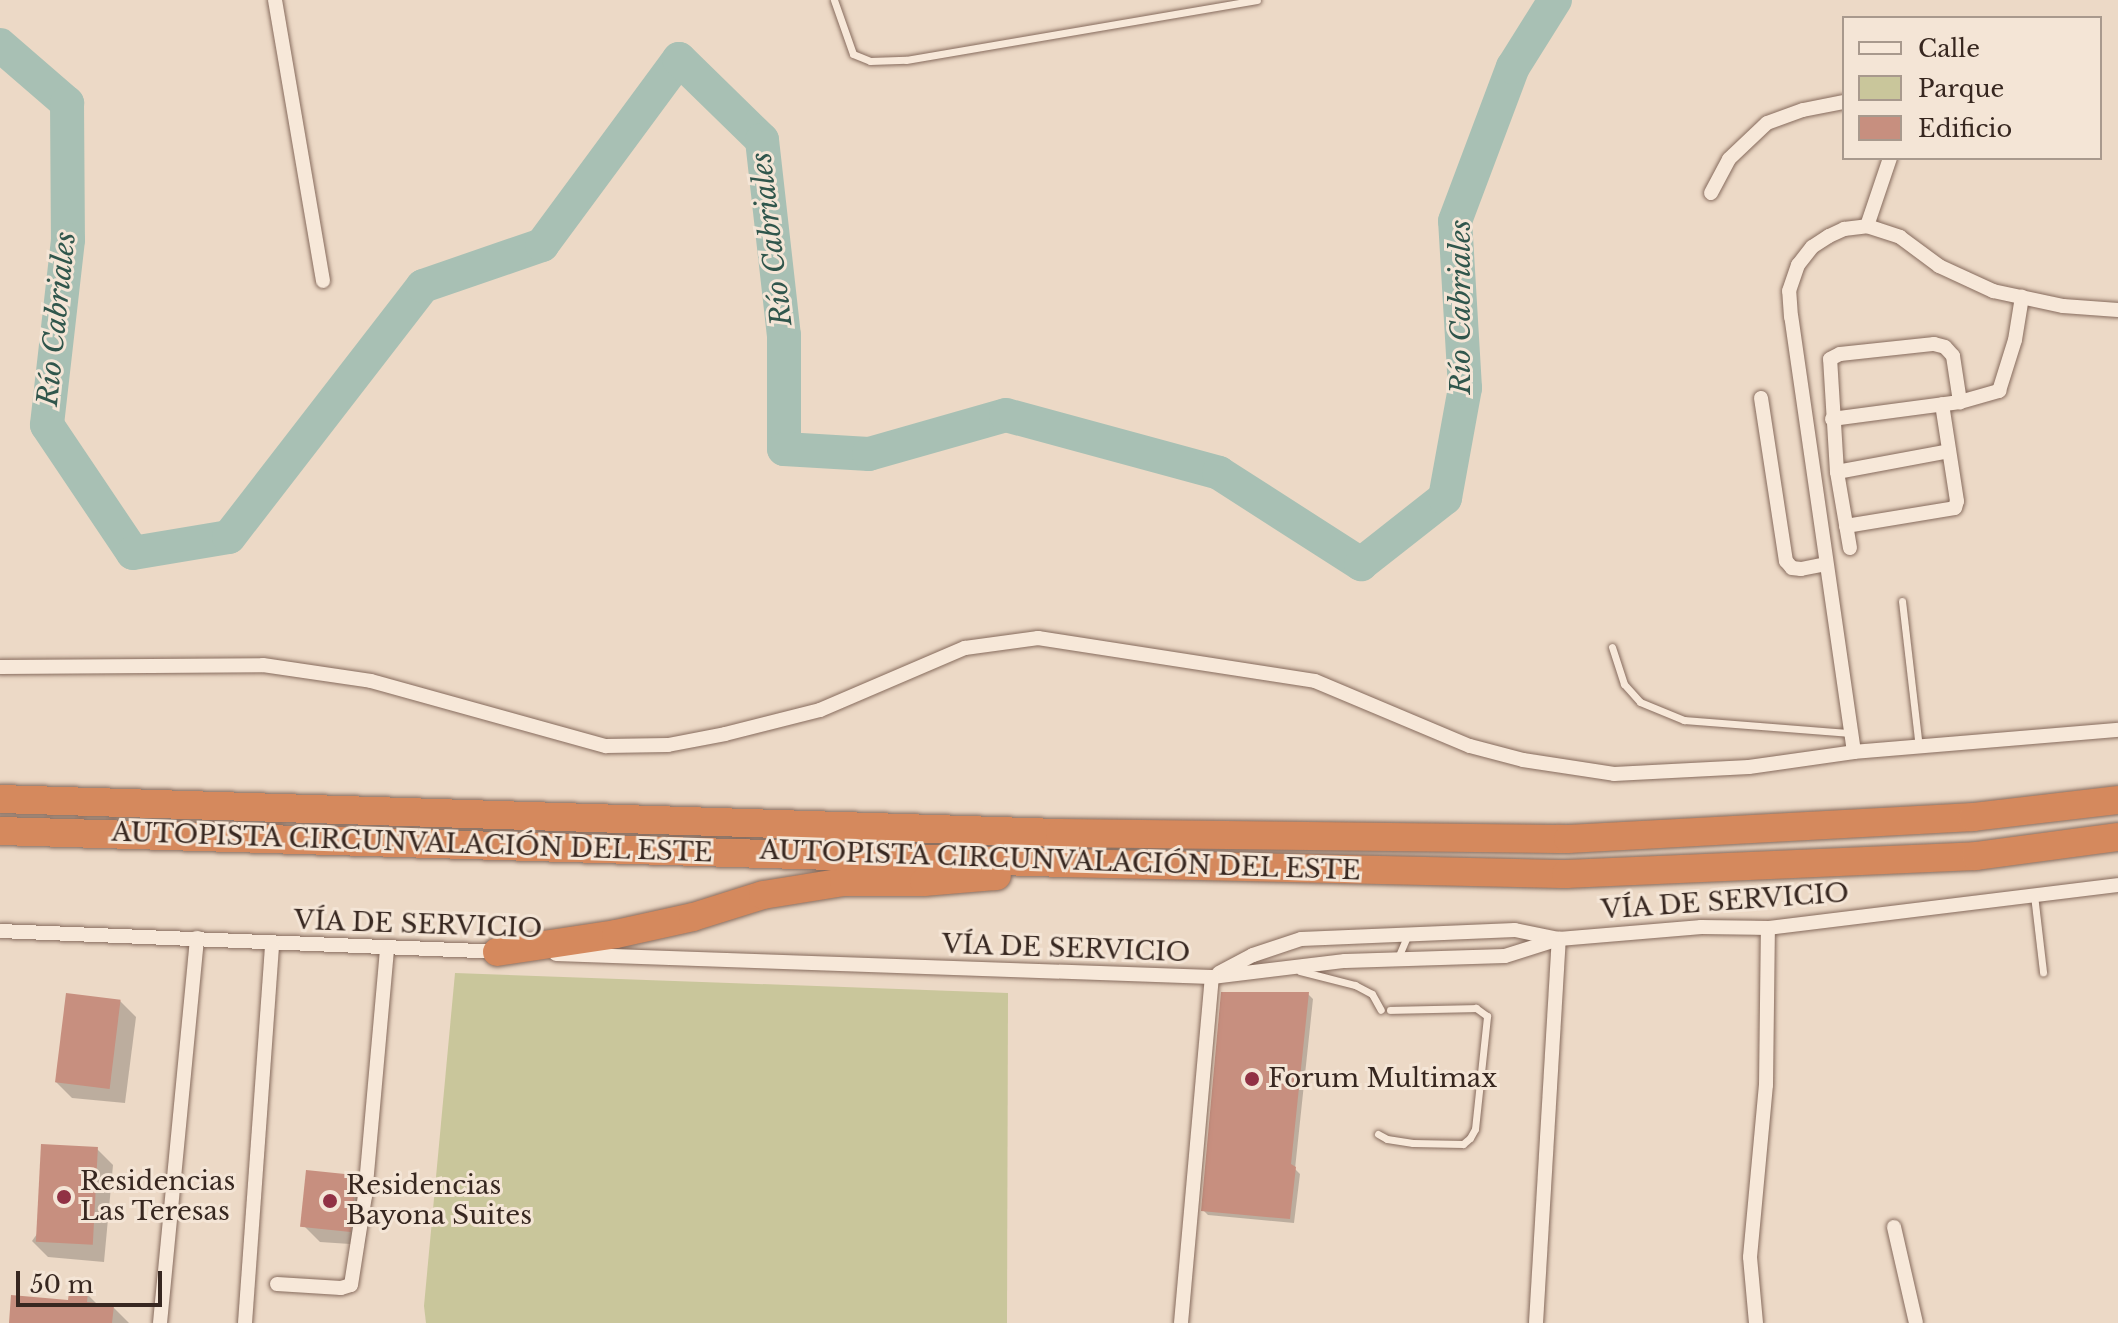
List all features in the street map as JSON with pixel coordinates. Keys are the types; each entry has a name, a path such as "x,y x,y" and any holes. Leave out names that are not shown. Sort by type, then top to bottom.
{"highway":[{"name":"AUTOPISTA CIRCUNVALACIÓN DEL ESTE","path":"0,799 1044,832 1568,839 1973,817 2118,800"},
{"name":"AUTOPISTA CIRCUNVALACIÓN DEL ESTE","path":"0,831 1076,863 1566,874 1976,856 2118,837"},
{"path":"497,952 616,934 693,917 763,895 844,882 939,881 1016,874 1076,863"}],"street":[{"path":"275,0 323,281"},
{"path":"1711,193 1729,159 1767,123 1803,110 1842,102"},
{"path":"1867,226 1889,160"},
{"path":"1854,752 1789,291 1798,265 1812,247 1844,229 1867,226 1900,237 1939,266 1993,291 2063,306 2118,310"},
{"path":"1832,419 1993,395 2003,386 2022,297"},
{"path":"1850,548 1837,472 1828,369 1830,359 1840,354 1934,344 1945,347 1953,356 1960,402"},
{"path":"1761,398 1786,561 1792,568 1801,569 1826,564"},
{"path":"1846,526 1955,508 1942,404"},
{"path":"1837,472 1949,451"},
{"path":"0,667 263,665 371,681 606,746 668,745 820,710 965,648 1038,638 1315,681 1470,746 1523,760 1614,774 1749,767 1854,752 2118,730"},
{"name":"VÍA DE SERVICIO","path":"0,931 197,938 272,944 1212,977 1253,955 1301,939 1515,930 1559,939 1701,927 1768,928 2118,885"},
{"path":"1756,1323 1750,1257 1766,1085 1768,928"},
{"path":"1345,961 1355,935"},
{"path":"160,1323 197,938"},
{"path":"1181,1323 1212,977 1345,961 1505,956 1559,939 1536,1323"},
{"path":"245,1323 272,944"},
{"path":"277,1284 341,1288 351,1285 365,1196 387,948"},
{"path":"1894,1227 1916,1323"}],"lane":[{"path":"834,0 853,54 870,61 906,60 1257,0"},
{"path":"1902,601 1919,747"},
{"path":"1612,647 1624,684 1640,702 1684,720 1850,733"},
{"path":"2034,895 2043,972"},
{"path":"1397,960 1408,934"},
{"path":"1294,969 1355,985 1372,994 1385,1010 1476,1008 1487,1016 1475,1129 1470,1138 1463,1144 1413,1143 1387,1139 1378,1134"}],"green space":[{"path":"455,973 1008,993 1007,1323 426,1323 424,1306"}],"building":[{"name":"Forum Multimax","path":"1221,992 1309,992 1291,1164 1296,1167 1290,1219 1201,1211"},
{"path":"66,993 121,1000 110,1089 55,1082"},
{"name":"Residencias Las Teresas","path":"41,1144 98,1147 93,1245 36,1242"},
{"name":"Residencias Bayona Suites","path":"306,1170 357,1175 351,1232 300,1227"},
{"name":"Residencias Las Teresas","path":"69,1292 88,1292 87,1302 114,1305 112,1323 9,1323 11,1295 68,1300"}],"waterway":[{"name":"Río Cabriales","path":"0,45 67,103 68,240 47,425 133,553 229,537 423,286 542,245 679,59 762,140 784,335 784,449 869,454 1006,415 1219,473 1361,564 1445,498 1465,388 1455,221 1513,67 1555,0"}],"place":[{"name":"Forum Multimax","path":"1252,1079"},
{"name":"Residencias Las Teresas","path":"64,1197"},
{"name":"Residencias Bayona Suites","path":"330,1201"}]}
